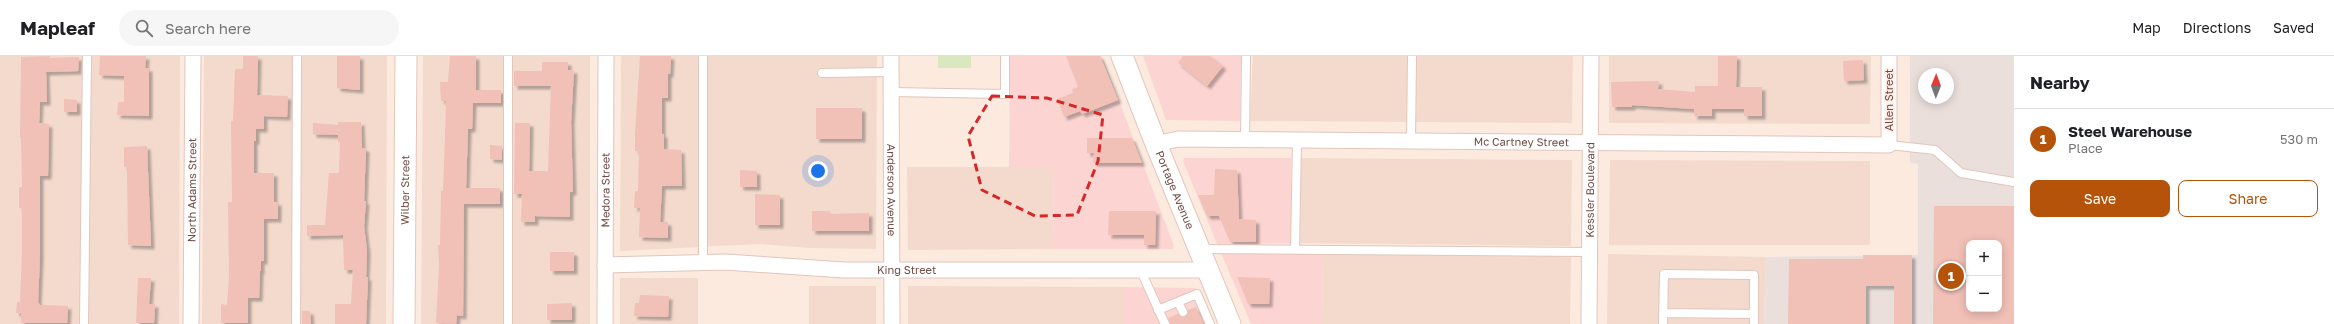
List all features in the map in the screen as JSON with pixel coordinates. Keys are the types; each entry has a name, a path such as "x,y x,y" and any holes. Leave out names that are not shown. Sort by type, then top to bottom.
{"main road":[{"name":"Wilber Street","path":"404,324 406,56"},
{"name":"Portage Avenue","path":"1122,56 1199,249 1207,284 1230,324"}],"street":[{"name":"North Adams Street","path":"191,324 192,56"},
{"name":"Medora Street","path":"605,324 606,56"},
{"name":"Anderson Avenue","path":"891,56 892,324"},
{"name":"Kessler Boulevard","path":"1589,324 1591,56"},
{"name":"Allen Street","path":"1889,56 1889,145"},
{"name":"Mc Cartney Street","path":"1156,144 1178,139 1590,141 1889,145"},
{"name":"King Street","path":"605,265 703,263 769,264 844,270 892,268 1140,269 1207,284"}],"lane":[{"path":"84,324 87,56"},
{"path":"296,324 297,56"},
{"path":"508,56 508,324"},
{"path":"703,56 703,263"},
{"path":"891,92 1005,94 1005,56"},
{"path":"1245,140 1246,56"},
{"path":"1411,141 1412,56"},
{"path":"822,73 891,72"},
{"path":"1295,249 1296,140"},
{"path":"1889,145 1935,150 1962,174 2014,182"},
{"path":"1199,249 1590,252"},
{"path":"1140,269 1165,324"},
{"path":"1663,324 1664,274 1754,275 1754,324"},
{"path":"1158,310 1178,302 1207,284 1210,324"},
{"path":"1178,302 1183,312"},
{"path":"1663,313 1754,314"}],"highlighted area":[{"path":"992,96 1047,98 1103,115 1098,161 1077,215 1035,216 982,190 968,136"}],"shaded area":[{"path":"0,56 180,56 179,324 0,324"},
{"path":"204,56 387,56 386,324 202,324"},
{"path":"423,56 590,56 590,324 421,324"},
{"path":"621,56 877,56 876,249 811,248 759,244 620,251"},
{"path":"1010,56 1102,56 1174,246 1173,249 1054,249 1053,167 1009,167"},
{"path":"1143,56 1241,56 1240,121 1166,120"},
{"path":"1253,56 1573,56 1572,123 1250,121"},
{"path":"1609,56 1871,56 1870,124 1609,123"},
{"path":"1910,56 2014,56 2014,324 1764,324 1766,257 1918,255 1918,164 1910,163"},
{"path":"1184,158 1291,158 1291,243 1217,244 1183,161"},
{"path":"1301,158 1572,160 1571,246 1300,243"},
{"path":"1610,160 1870,161 1870,245 1609,245"},
{"path":"907,167 1053,167 1054,249 908,250"},
{"path":"1221,253 1323,254 1322,324 1251,324"},
{"path":"1323,254 1571,256 1570,324 1322,324"},
{"path":"1608,254 1766,257 1764,324 1607,324"},
{"path":"620,278 698,278 698,324 620,324"},
{"path":"809,286 876,286 876,324 809,324"},
{"path":"908,286 1123,287 1123,324 908,324"},
{"path":"1123,287 1195,288 1210,324 1123,324"}],"green space":[{"path":"938,56 971,56 971,68 938,68"}],"building":[{"path":"50,56 50,58 79,57 78,71 46,72 47,102 40,102 39,123 49,124 48,176 40,176 40,256 38,302 40,305 68,306 67,323 21,323 21,313 16,313 17,302 20,302 22,249 22,208 19,208 19,187 22,187 20,138 21,57"},
{"path":"100,56 146,56 145,68 149,68 149,116 117,115 118,102 124,102 124,76 99,75"},
{"path":"243,56 258,56 257,95 288,96 287,117 264,116 264,129 256,129 256,141 254,141 254,173 274,173 274,202 278,202 278,219 264,219 264,261 261,261 259,298 248,298 248,323 221,323 221,304 227,305 229,277 228,202 232,202 231,121 233,121 235,69 243,69"},
{"path":"337,56 360,56 360,90 337,88"},
{"path":"450,56 476,56 476,90 501,90 501,103 473,103 472,129 468,129 466,188 500,188 500,204 464,204 463,316 457,315 456,324 436,323 439,266 438,245 440,245 441,191 443,191 446,101 441,101 440,82 448,82"},
{"path":"640,56 671,56 670,74 668,74 668,98 662,98 662,134 664,134 664,149 681,150 682,186 662,186 660,222 668,222 668,238 639,237 640,208 634,208 635,191 638,191 639,151 635,151 635,134"},
{"path":"1066,56 1100,56 1118,100 1082,114 1080,111 1064,117 1057,99 1073,93 1072,89 1078,87"},
{"path":"1183,56 1210,56 1223,66 1207,86 1178,63"},
{"path":"1718,56 1737,56 1736,87 1762,87 1762,116 1744,116 1744,109 1712,109 1712,116 1694,116 1694,109 1632,105 1632,107 1612,107 1611,82 1659,81 1658,89 1695,92 1695,86 1718,86"},
{"path":"1863,60 1864,80 1844,81 1843,61"},
{"path":"542,62 568,62 568,70 574,70 571,122 573,192 570,192 570,217 535,216 535,222 521,222 522,194 514,194 515,123 530,123 529,171 548,171 551,86 514,86 514,71 542,71"},
{"path":"64,99 77,100 77,112 64,112"},
{"path":"816,108 862,108 862,139 816,139"},
{"path":"338,122 361,122 362,148 366,148 364,201 366,201 364,226 367,251 366,277 368,277 366,324 335,324 335,304 351,304 353,270 344,270 343,235 307,236 307,225 325,225 329,173 339,173 340,142 338,142 338,135 313,134 313,123 338,125"},
{"path":"1087,138 1132,138 1142,163 1093,163 1094,153 1087,153"},
{"path":"490,145 502,146 502,160 490,159"},
{"path":"147,146 151,246 128,245 127,167 124,167 124,147"},
{"path":"1215,169 1237,170 1239,219 1256,220 1256,242 1230,242 1219,216 1207,216 1198,195 1214,195"},
{"path":"740,170 757,171 757,187 740,187"},
{"path":"755,194 780,195 780,225 755,225"},
{"path":"1934,206 2014,206 2014,324 1933,324"},
{"path":"812,211 830,211 830,214 869,213 869,231 812,231"},
{"path":"1109,211 1156,211 1155,245 1144,245 1144,235 1108,235"},
{"path":"550,252 574,252 574,271 550,271"},
{"path":"1863,255 1912,255 1912,324 1894,324 1894,286 1866,286 1866,324 1788,324 1789,259 1863,259"},
{"path":"1237,277 1270,278 1269,304 1248,304"},
{"path":"138,278 151,278 149,304 155,304 154,323 136,323"},
{"path":"640,295 669,296 668,317 634,316 635,303 639,303"},
{"path":"572,303 572,320 547,320 547,304"},
{"path":"1196,307 1204,324 1170,324 1168,318 1178,314 1185,317 1188,310"},
{"path":"302,311 310,311 311,324 302,324"}],"place":[{"name":"Steel Warehouse","path":"1951,276"}]}
